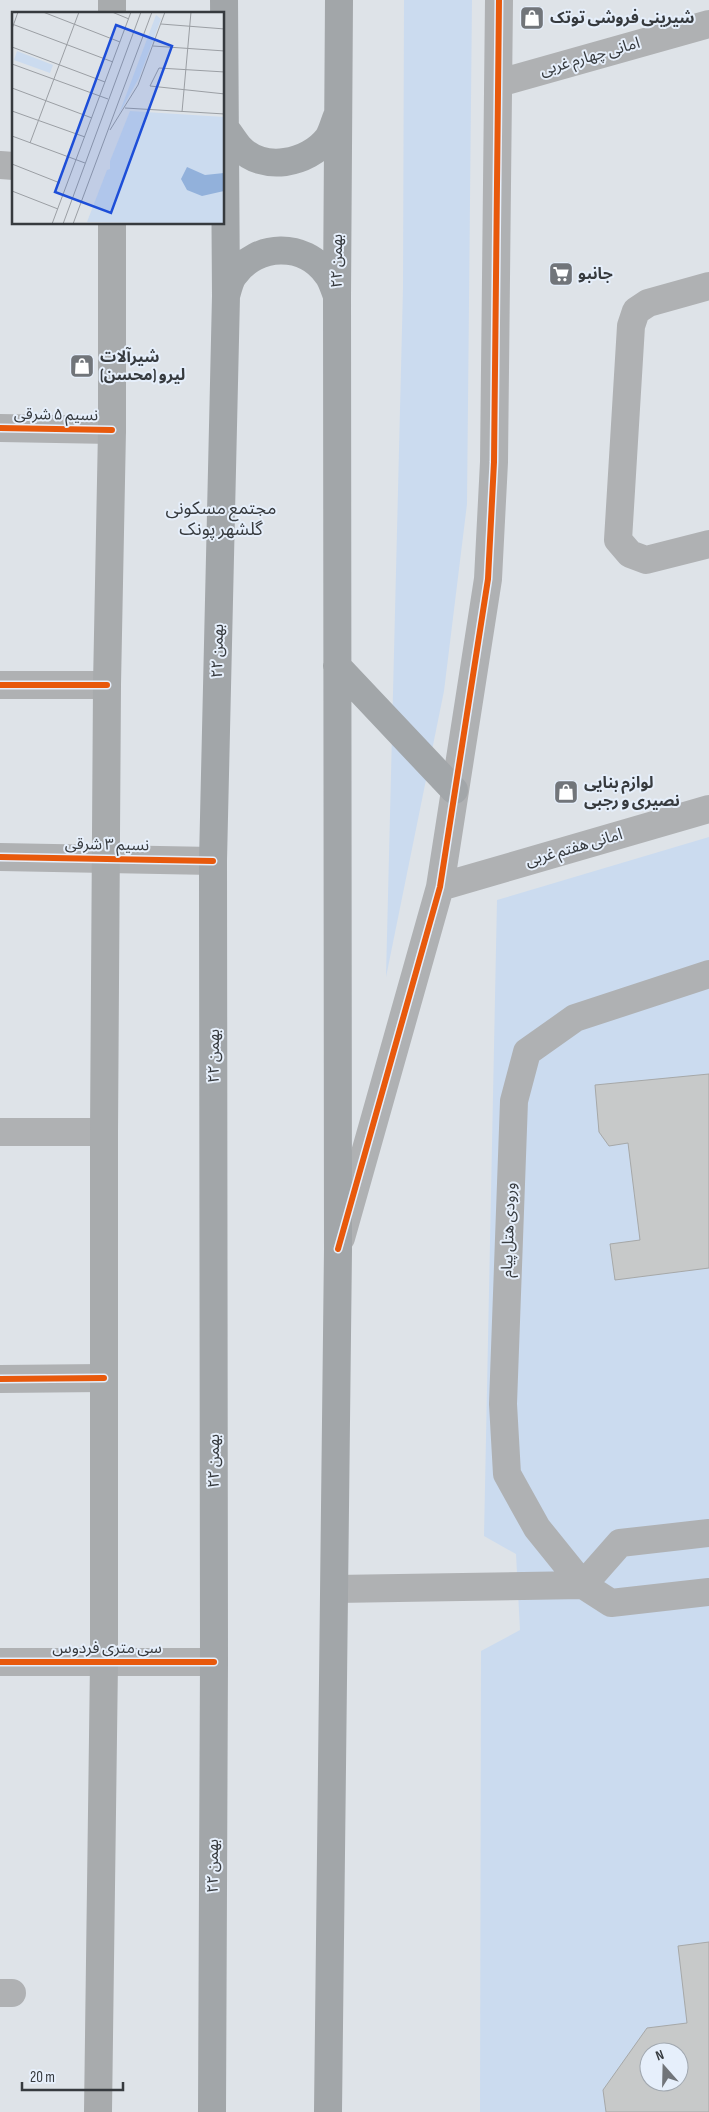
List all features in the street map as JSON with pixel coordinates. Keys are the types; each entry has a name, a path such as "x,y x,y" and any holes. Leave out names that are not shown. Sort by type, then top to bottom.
{"highway":[{"name":"۲۲ بهمن","path":"328,2112 338,1249 337,296 340,0"},
{"path":"225,128 240,148 262,161 287,163 311,154 323,143 329,137 338,114"},
{"name":"۲۲ بهمن","path":"212,2112 214,861 226,296 225,128"},
{"path":"226,296 233,275 249,260 270,251 292,250 313,259 328,275 337,296"},
{"path":"337,666 454,790"}],"main road":[{"path":"98,2112 104,1662 104,1132 107,685 112,430 112,225"}],"street":[{"path":"338,1249 440,887 488,578 494,462 499,0"},
{"name":"امانی چهارم غربی","path":"499,83 709,24"},
{"path":"709,286 648,303 636,312 631,326 618,540 630,554 646,560 709,544"},
{"name":"نسیم ۵ شرقی","path":"0,428 112,430"},
{"path":"0,685 107,685"},
{"name":"امانی هفتم غربی","path":"440,887 709,809"},
{"name":"نسیم ۳ شرقی","path":"0,857 214,861"},
{"name":"ورودی هتل پیام","path":"709,974 575,1018 527,1052 514,1101 503,1404 507,1474 537,1528 583,1585 611,1604 709,1592"},
{"path":"0,1132 104,1132"},
{"path":"0,1379 104,1378"},
{"path":"335,1589 583,1585 620,1543 709,1534"},
{"name":"سی متری فردوس","path":"0,1662 214,1662"}],"shaded area":[{"path":"404,0 472,0 467,504 444,691 386,977 403,288"},
{"path":"709,837 709,2112 480,2112 481,1651 520,1630 516,1554 484,1536 497,900"}],"building":[{"path":"709,1074 709,1268 615,1280 610,1244 640,1240 628,1143 609,1146 599,1132 595,1085"},
{"path":"709,1942 709,2112 606,2112 603,2090 647,2028 687,2023 678,1946"}],"cycle path":[{"path":"338,1249 440,887 488,579 494,462 499,0"},
{"path":"0,428 112,430"},
{"path":"0,685 107,685"},
{"path":"0,857 213,861"},
{"path":"0,1379 104,1378"},
{"path":"0,1662 214,1662"}],"place":[{"name":"شیرینی فروشی توتک","path":"532,18"},
{"name":"جانبو","path":"561,274"},
{"name":"شیرآلات لیرو (محسن)","path":"82,366"},
{"name":"لوازم بنایی نصیری و رجبی","path":"566,792"}],"district":[{"name":"مجتمع مسکونی گلشهر پونک","path":"221,518"}]}
